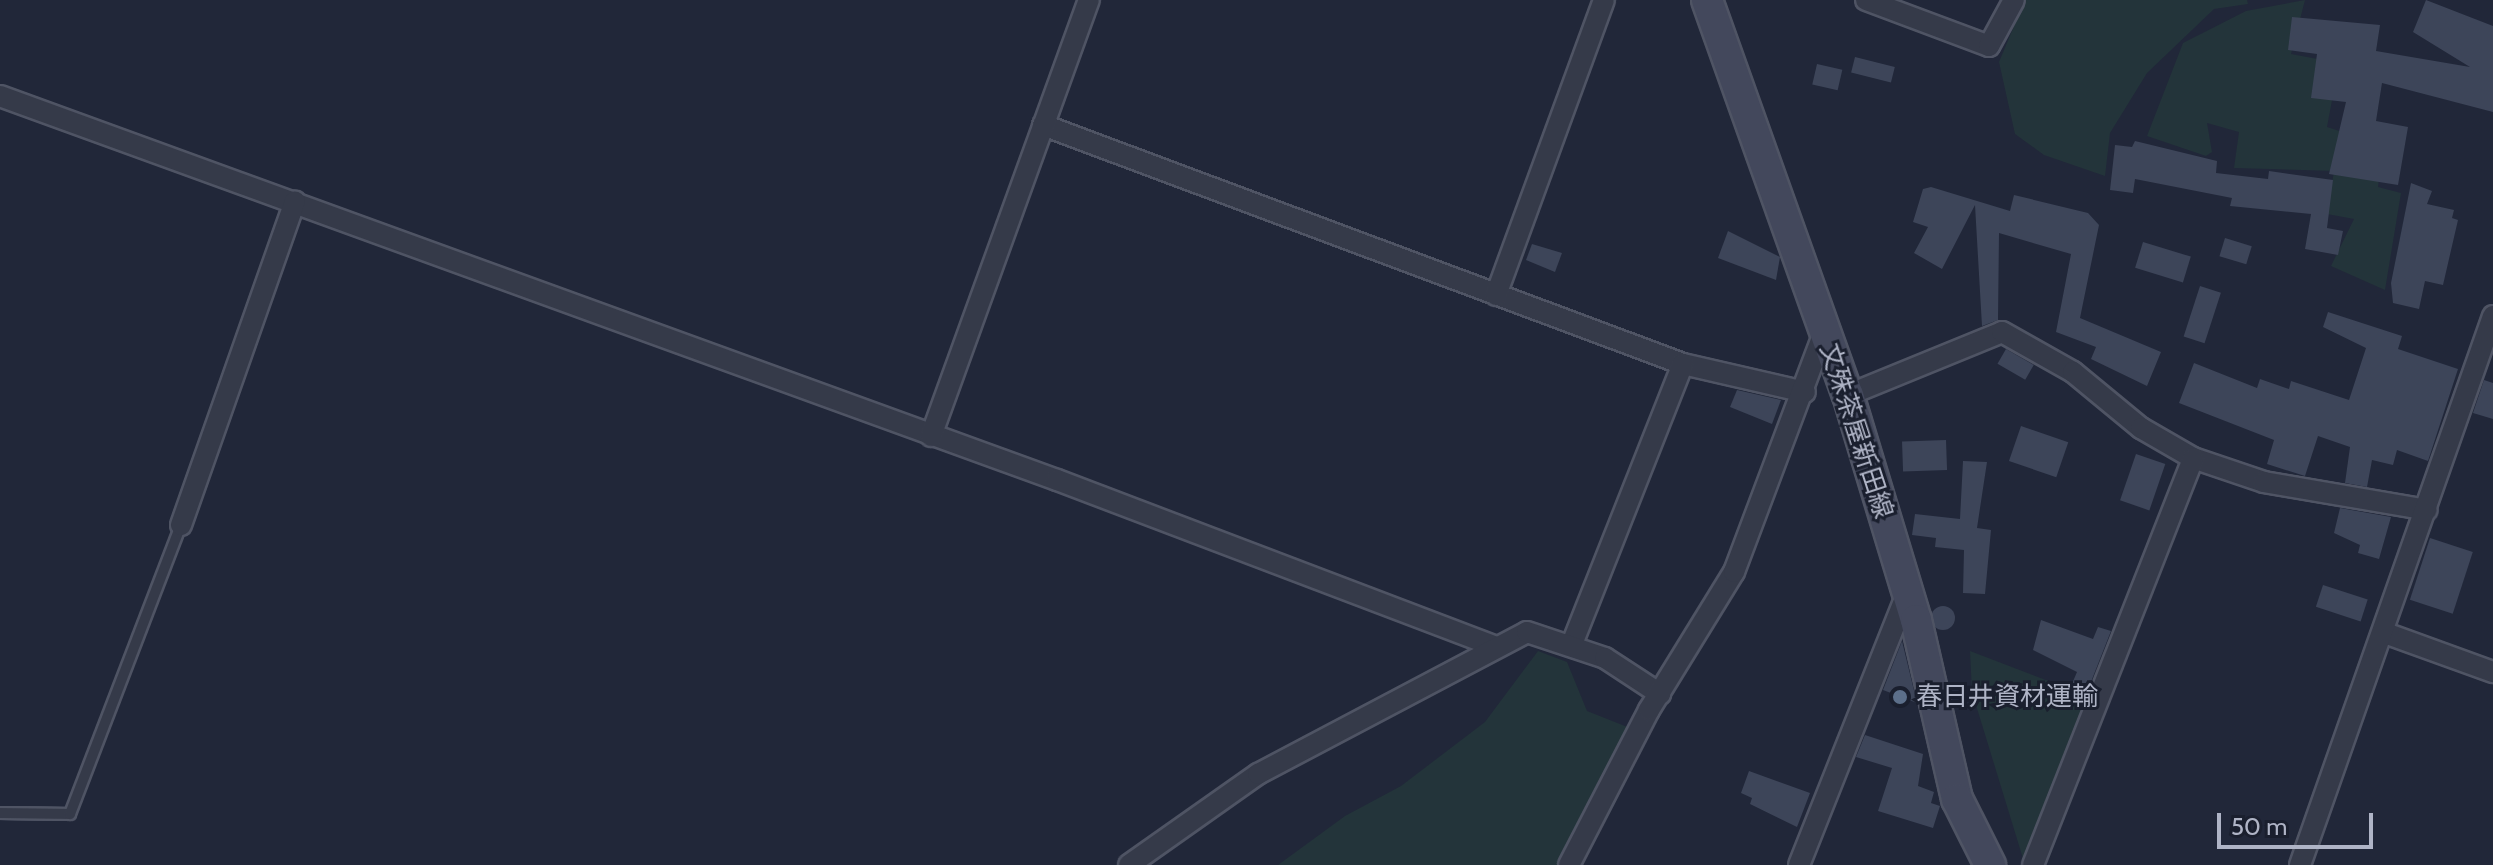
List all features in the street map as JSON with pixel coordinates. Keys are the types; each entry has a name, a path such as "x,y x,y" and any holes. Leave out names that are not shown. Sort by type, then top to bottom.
{"main road":[{"name":"文殊茶屋新田線","path":"1707,0 1848,395 1908,591 1957,799 1990,865"}],"street":[{"path":"931,436 1089,0"},
{"path":"1496,295 1604,0"},
{"path":"1866,0 1989,46 2014,0"},
{"path":"0,96 295,201 1495,646"},
{"path":"1043,125 1683,364 1805,392"},
{"path":"181,525 295,201"},
{"path":"2300,865 2427,510 2484,379 2493,316"},
{"path":"1848,395 2002,332 2073,372 2141,428 2193,458 2264,482 2427,510"},
{"path":"1569,865 1660,694 1734,572 1805,392 1824,333"},
{"path":"1572,644 1683,364"},
{"path":"2033,865 2055,790 2193,458"},
{"path":"1799,865 1908,591"},
{"path":"1129,865 1258,774 1480,661 1495,646 1527,632 1572,644 1660,694"},
{"path":"2385,633 2493,672"}],"lane":[{"path":"0,813 70,814 181,525"}],"shaded area":[{"path":"2025,0 2247,0 2248,4 2214,9 2147,73 2110,133 2105,176 2044,155 2015,134 1999,62"},
{"path":"2305,0 2291,54 2339,63 2327,127 2383,145 2378,187 2401,193 2385,290 2331,266 2354,219 2327,214 2334,171 2234,168 2239,132 2207,123 2212,152 2206,156 2147,136 2183,43 2246,11"},
{"path":"1538,651 1567,662 1587,711 1630,728 1558,865 1278,865 1345,816 1401,786 1485,722"},
{"path":"1970,651 2090,697 2025,865 1972,692"}],"building":[{"path":"2426,0 2493,26 2493,112 2382,83 2376,121 2408,127 2398,185 2329,174 2346,102 2311,98 2317,54 2288,50 2292,17 2380,25 2376,51 2470,67 2413,32"},
{"path":"1855,57 1895,67 1891,82 1851,73"},
{"path":"1817,64 1842,70 1838,90 1812,84"},
{"path":"2135,141 2217,161 2216,173 2268,179 2269,171 2333,180 2327,228 2343,231 2338,255 2305,249 2311,214 2230,206 2232,198 2135,179 2133,193 2110,190 2115,145 2132,147"},
{"path":"2411,183 2432,191 2427,204 2454,210 2452,218 2458,220 2443,285 2425,281 2419,309 2393,303 2391,283"},
{"path":"1931,187 2010,211 2014,195 2088,213 2099,225 2080,318 2161,352 2147,386 2091,359 2096,347 2056,332 2071,254 1999,233 1998,320 1982,326 1975,205 1942,269 1914,253 1928,227 1913,222 1923,189"},
{"path":"1728,231 1780,257 1776,280 1718,258"},
{"path":"2225,238 2252,246 2246,264 2219,256"},
{"path":"2143,242 2191,257 2183,282 2135,268"},
{"path":"1532,244 1562,253 1555,272 1526,260"},
{"path":"2200,286 2221,293 2205,343 2184,336"},
{"path":"2328,312 2402,336 2398,349 2458,369 2428,461 2397,450 2393,465 2372,460 2367,487 2345,483 2350,447 2318,436 2305,476 2267,464 2274,440 2179,403 2194,363 2257,388 2260,379 2289,389 2291,381 2349,400 2366,348 2323,327"},
{"path":"2006,349 2034,365 2025,380 1998,364"},
{"path":"2484,380 2493,383 2493,419 2473,413"},
{"path":"1737,390 1781,400 1772,424 1730,407"},
{"path":"2021,426 2068,442 2056,477 2009,461"},
{"path":"1946,440 1947,470 1903,472 1902,442"},
{"path":"2136,454 2165,464 2149,510 2120,500"},
{"path":"1963,461 1987,462 1977,528 1991,530 1985,594 1963,593 1964,550 1935,547 1936,538 1912,535 1915,514 1960,519"},
{"path":"2340,508 2391,517 2379,559 2358,553 2360,545 2334,533"},
{"path":"2430,538 2473,552 2453,614 2410,600"},
{"path":"2323,585 2368,600 2361,621 2316,607"},
{"path":"1943,606 1954,613 1955,618 1948,629 1943,630 1932,623 1931,618 1938,607"},
{"path":"2041,620 2093,639 2098,627 2111,631 2087,692 2071,686 2077,672 2033,650"},
{"path":"1902,641 1917,703 1883,690"},
{"path":"1865,735 1923,754 1918,786 1934,792 1931,803 1940,806 1933,828 1878,811 1892,768 1856,757"},
{"path":"1749,771 1810,793 1797,827 1750,804 1752,798 1741,793"}],"place":[{"name":"春日井資材運輸","path":"1900,697"}]}
